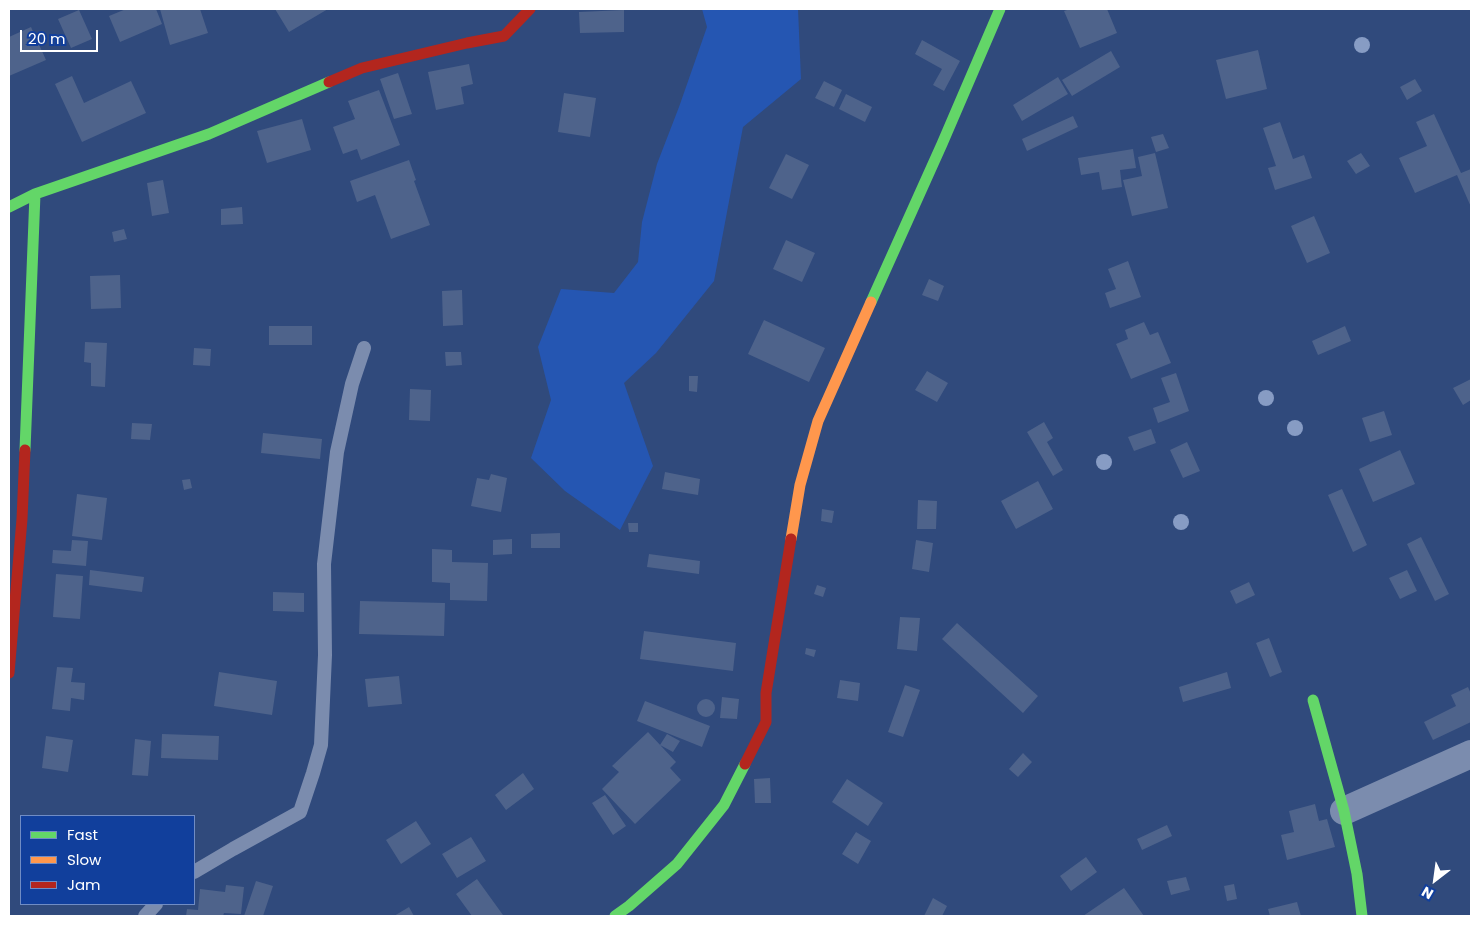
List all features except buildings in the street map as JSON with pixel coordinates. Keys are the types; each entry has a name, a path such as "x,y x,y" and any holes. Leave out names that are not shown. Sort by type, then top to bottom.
{"street":[{"path":"9,207 35,194 209,134 362,68 504,36 530,9"},
{"path":"615,916 677,864 724,804 766,722 766,693 800,485 818,421 1000,9"},
{"path":"9,673 22,519 35,194"},
{"path":"1313,700 1344,811 1357,874 1362,916"},
{"path":"1344,811 1471,754"}],"lane":[{"path":"195,871 232,848 300,812 313,773 321,745 325,656 324,564 337,452 352,384 364,348"},
{"path":"145,916 155,905"}],"shaded area":[{"path":"702,9 798,9 801,79 743,127 714,281 656,353 624,383 653,466 620,530 565,491 531,458 551,400 538,347 561,289 614,293 638,262 642,222 657,164 707,27"}],"traffic: fast":[{"path":"871,302 1000,9"},
{"path":"9,207 35,194 209,134 329,82"},
{"path":"25,450 35,194"},
{"path":"1313,700 1344,811 1357,874 1362,916"},
{"path":"615,916 677,864 724,805 745,764"}],"traffic: slow":[{"path":"791,539 800,485 818,421 871,302"}],"traffic: jam":[{"path":"329,82 362,68 504,36 530,9"},
{"path":"9,673 22,519 25,450"},
{"path":"745,764 766,722 766,693 791,539"}]}
